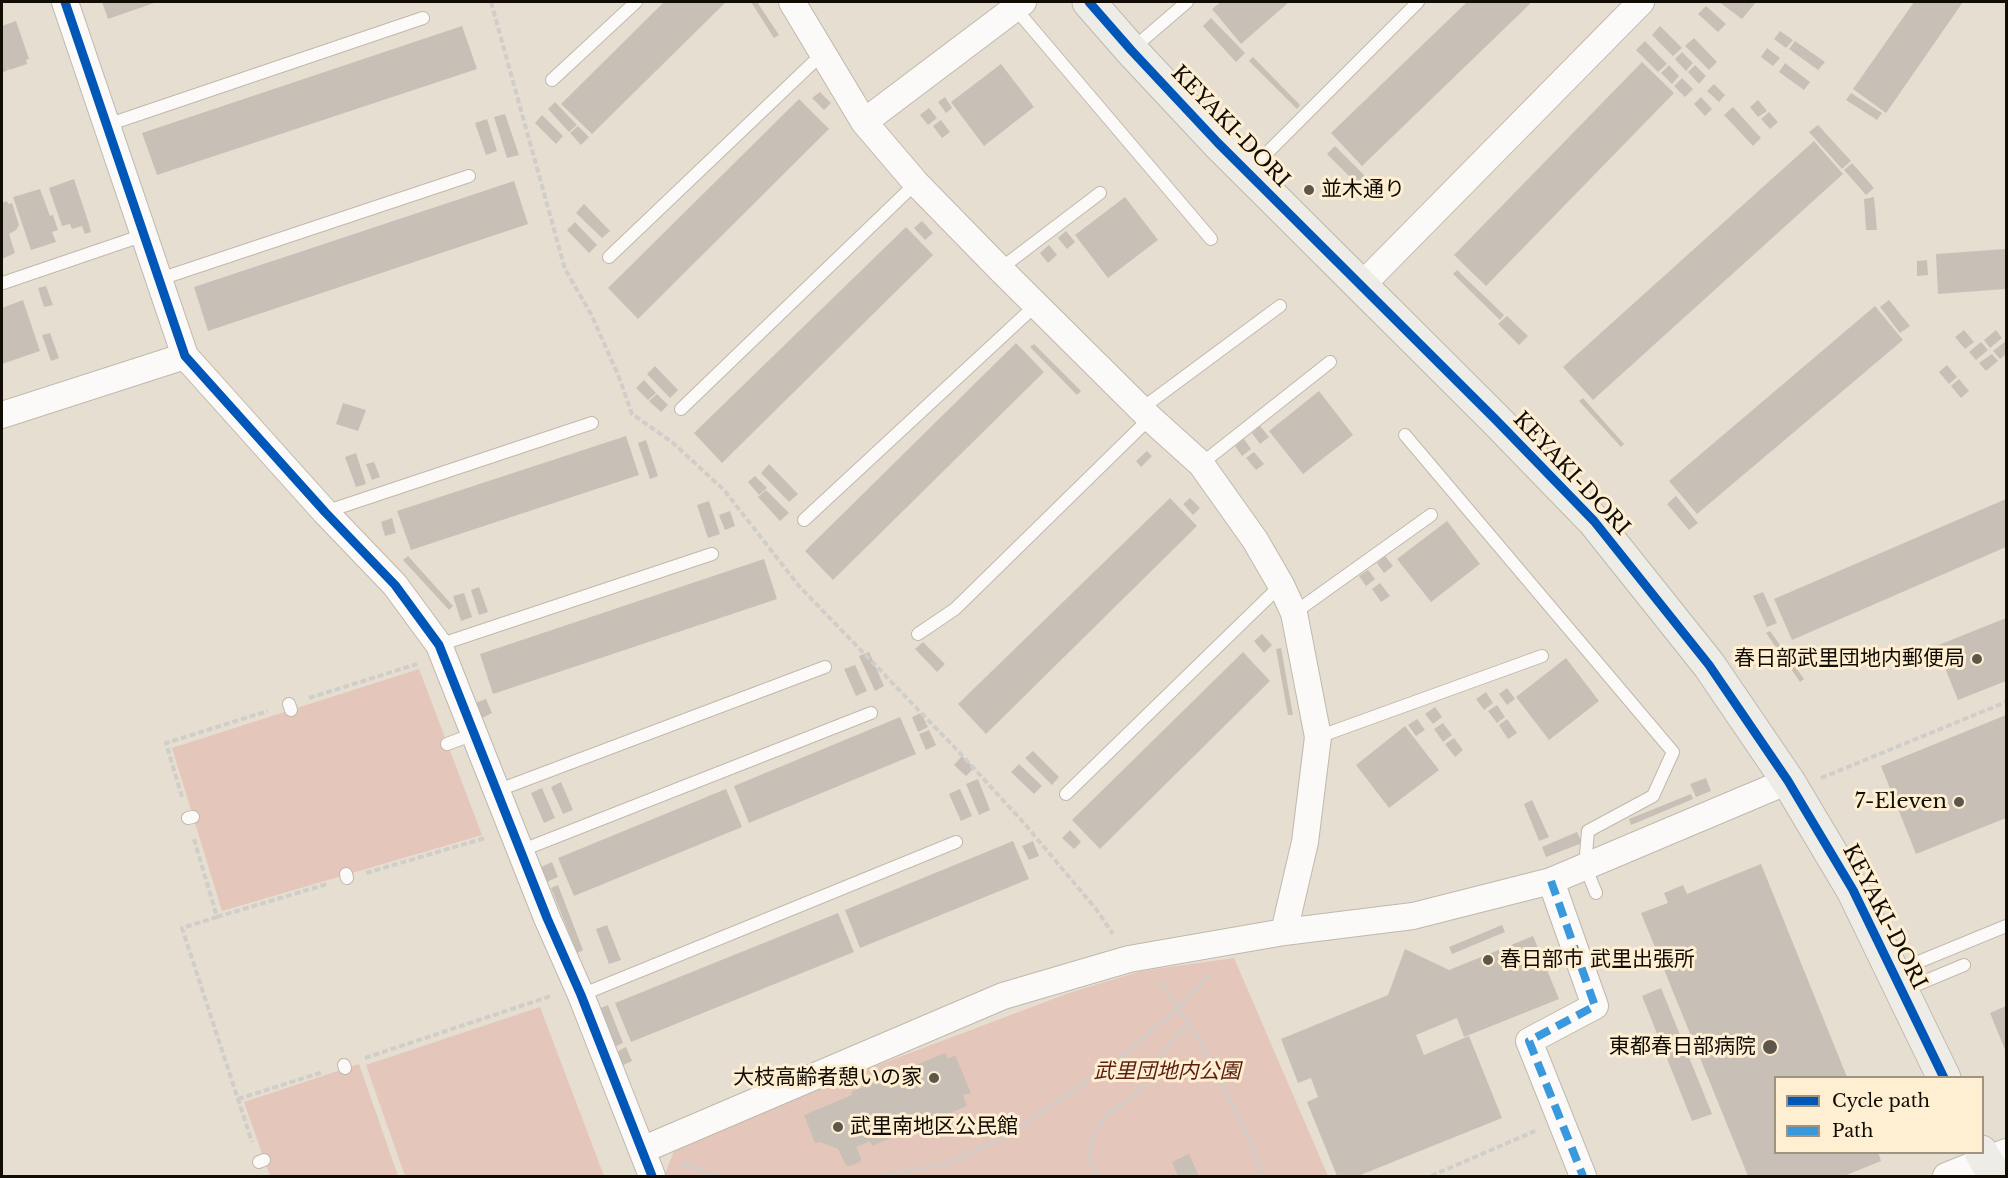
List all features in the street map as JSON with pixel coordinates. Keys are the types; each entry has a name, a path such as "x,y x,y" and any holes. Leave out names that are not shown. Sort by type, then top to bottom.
{"street":[{"path":"65,2 185,356 395,585 441,651 652,1176"},
{"path":"792,2 864,122 916,183 1000,269 1201,464 1255,540 1281,585 1294,613 1318,737 1305,842 1284,932"},
{"name":"KEYAKI-DORI","path":"1089,2 1131,50 1247,172 1495,418 1594,521 1709,665 1790,785 1853,890 1944,1076"},
{"path":"1362,285 1641,2"},
{"path":"864,122 1015,4"},
{"path":"2,415 185,356"},
{"path":"642,1150 1003,996 1138,958 1284,932 1413,916 1551,881 1790,785"},
{"path":"1551,881 1595,1006 1529,1041 1583,1176"},
{"path":"1946,1176 1992,1161"}],"lane":[{"path":"552,80 636,2"},
{"path":"1131,50 1187,2"},
{"path":"1247,172 1418,2"},
{"path":"1015,4 1211,239"},
{"path":"107,124 423,18"},
{"path":"609,257 822,54"},
{"path":"160,279 469,176"},
{"path":"681,409 916,183"},
{"path":"1000,269 1100,193"},
{"path":"3,283 144,235"},
{"path":"804,520 1037,304"},
{"path":"918,634 955,609 1146,413 1280,306"},
{"path":"1201,464 1330,362"},
{"path":"326,512 592,423"},
{"path":"1405,435 1673,752 1653,796 1588,831 1585,866 1596,893"},
{"path":"1294,613 1431,515"},
{"path":"441,651 712,554"},
{"path":"1066,794 1281,585"},
{"path":"1318,737 1542,656"},
{"path":"496,791 825,667"},
{"path":"520,851 871,713"},
{"path":"447,744 474,734"},
{"path":"579,991 956,842"},
{"path":"1897,982 2007,926"},
{"path":"1897,982 1964,964"}],"path":[{"path":"491,2 565,269 591,314 619,377 632,414 672,442 724,490 799,586 1023,822 1138,958 1179,1008 1208,1055 1246,1132 1263,1176"},
{"path":"262,1161 238,1099 182,928 217,917 191,817 166,743 290,707 441,651"},
{"path":"1790,785 2007,702"},
{"path":"882,1176 947,1162 1005,1137 1108,1067 1179,1008 1209,974 1230,942"},
{"path":"238,1099 579,991"},
{"path":"1095,1176 1089,1154 1094,1132 1107,1114 1137,1094 1173,1038 1189,1024"},
{"path":"1431,1176 1560,1120"}],"green space":[{"path":"419,669 482,835 222,911 172,748"},
{"name":"武里団地内公園","path":"1234,958 1328,1176 664,1176 675,1149 857,1073 1069,993 1141,971"},
{"path":"540,1007 604,1176 405,1176 366,1065"},
{"path":"359,1064 398,1176 270,1176 244,1102"}],"building":[{"path":"102,2 157,2 108,19"},
{"path":"664,2 726,2 592,134 561,104"},
{"path":"751,2 757,2 779,35 774,38"},
{"path":"1221,2 1289,2 1241,44 1212,9"},
{"path":"1467,2 1532,2 1362,166 1331,133"},
{"path":"1719,2 1756,2 1742,19"},
{"path":"1914,2 1963,2 1886,113 1853,89"},
{"path":"1706,6 1726,24 1718,32 1698,14"},
{"path":"1211,18 1245,53 1236,62 1203,26"},
{"path":"16,21 29,59 26,60 27,64 9,70 7,66 8,70 2,73 2,26"},
{"path":"462,26 477,69 157,175 142,133"},
{"path":"1660,26 1682,48 1673,56 1652,35"},
{"path":"1780,31 1793,40 1786,48 1774,39"},
{"path":"1694,38 1717,62 1709,70 1685,46"},
{"path":"1645,41 1667,64 1658,72 1636,50"},
{"path":"1795,41 1825,62 1818,70 1789,49"},
{"path":"1767,48 1780,58 1773,66 1761,57"},
{"path":"1682,52 1693,63 1686,71 1675,59"},
{"path":"1253,57 1300,105 1297,109 1249,61"},
{"path":"1642,62 1674,93 1486,286 1454,255"},
{"path":"1785,63 1810,82 1804,90 1779,72"},
{"path":"1001,64 1034,107 984,146 951,102"},
{"path":"1669,65 1679,76 1672,84 1661,73"},
{"path":"1695,65 1706,76 1699,84 1688,72"},
{"path":"1682,78 1693,89 1685,97 1674,86"},
{"path":"1714,84 1725,95 1719,102 1707,91"},
{"path":"820,92 831,103 824,110 812,98"},
{"path":"1851,93 1882,113 1877,120 1846,100"},
{"path":"945,97 952,108 946,113 938,102"},
{"path":"1701,97 1712,109 1705,116 1694,104"},
{"path":"799,99 829,129 638,319 608,288"},
{"path":"1758,100 1767,111 1758,117 1750,107"},
{"path":"555,102 577,125 569,132 548,109"},
{"path":"1733,107 1761,138 1753,146 1724,115"},
{"path":"929,108 937,118 928,125 920,115"},
{"path":"1769,112 1778,122 1770,129 1761,119"},
{"path":"505,114 519,155 507,158 494,117"},
{"path":"542,115 563,136 556,144 535,123"},
{"path":"487,119 497,151 486,155 475,123"},
{"path":"941,120 950,132 942,138 933,126"},
{"path":"1818,125 1851,161 1842,169 1809,132"},
{"path":"578,126 589,137 581,145 570,133"},
{"path":"1814,141 1843,174 1593,400 1563,367"},
{"path":"1335,146 1370,181 1362,189 1327,154"},
{"path":"1852,163 1874,188 1866,195 1844,170"},
{"path":"74,179 91,232 85,234 82,226 72,229 70,224 62,226 49,188"},
{"path":"514,181 528,224 208,331 194,287"},
{"path":"40,189 58,230 52,232 56,242 31,250 13,197"},
{"path":"1125,197 1158,240 1108,278 1075,235"},
{"path":"1874,197 1877,230 1866,230 1864,199"},
{"path":"7,201 8,204 12,203 19,225 9,234 15,253 2,259 2,203"},
{"path":"584,204 610,231 602,238 576,213"},
{"path":"922,221 933,233 925,240 914,228"},
{"path":"575,222 597,245 589,253 567,230"},
{"path":"906,227 933,255 722,463 694,433"},
{"path":"1066,231 1075,242 1067,249 1058,238"},
{"path":"1049,245 1057,255 1048,263 1040,253"},
{"path":"2006,249 2006,289 1938,294 1936,254"},
{"path":"1927,260 1928,275 1917,276 1917,261"},
{"path":"1457,270 1504,315 1500,320 1453,274"},
{"path":"46,286 53,305 44,307 38,288"},
{"path":"23,300 40,351 2,364 2,308"},
{"path":"1889,300 1910,326 1900,333 1880,307"},
{"path":"1875,306 1903,340 1697,514 1669,481"},
{"path":"1507,316 1528,336 1519,345 1498,324"},
{"path":"1964,330 1974,342 1965,349 1955,337"},
{"path":"1996,330 2002,338 1990,348 1984,340"},
{"path":"50,333 59,358 51,361 42,335"},
{"path":"2006,341 2006,354 2000,359 1993,351"},
{"path":"1981,342 1988,350 1976,360 1969,352"},
{"path":"1016,343 1044,372 833,580 805,551"},
{"path":"1034,344 1081,391 1077,395 1030,347"},
{"path":"1992,354 1998,361 1986,371 1979,363"},
{"path":"1947,365 1957,377 1949,384 1939,372"},
{"path":"655,366 678,390 670,398 647,374"},
{"path":"1959,379 1969,391 1961,398 1951,386"},
{"path":"644,380 656,393 648,400 636,388"},
{"path":"1319,391 1353,435 1303,474 1269,431"},
{"path":"657,394 668,405 661,412 649,401"},
{"path":"1583,398 1624,444 1621,447 1579,401"},
{"path":"343,403 366,410 358,431 336,424"},
{"path":"1260,426 1269,437 1260,444 1252,433"},
{"path":"626,436 639,475 411,550 397,511"},
{"path":"1244,439 1251,449 1242,456 1235,446"},
{"path":"646,440 658,476 650,479 638,443"},
{"path":"1147,451 1152,456 1141,467 1136,461"},
{"path":"1254,452 1264,464 1256,470 1246,458"},
{"path":"356,453 366,484 356,487 345,457"},
{"path":"374,462 380,477 372,480 366,464"},
{"path":"769,464 798,494 789,502 761,473"},
{"path":"755,476 767,488 759,495 748,482"},
{"path":"766,490 789,513 780,521 758,497"},
{"path":"1676,496 1698,523 1689,530 1667,504"},
{"path":"1170,498 1197,526 986,734 958,704"},
{"path":"1190,498 1200,508 1193,515 1183,504"},
{"path":"2006,499 2006,547 1792,640 1774,599"},
{"path":"709,501 720,534 708,538 697,505"},
{"path":"730,511 735,526 725,530 719,515"},
{"path":"392,518 396,533 385,536 381,522"},
{"path":"1447,521 1480,564 1431,602 1397,559"},
{"path":"408,556 453,606 449,610 403,560"},
{"path":"1385,556 1393,566 1384,573 1377,563"},
{"path":"764,559 777,599 493,694 480,654"},
{"path":"1368,570 1375,579 1366,586 1359,576"},
{"path":"1380,583 1390,596 1381,602 1372,589"},
{"path":"479,587 488,612 479,615 471,590"},
{"path":"1763,592 1777,623 1767,627 1753,596"},
{"path":"464,593 472,617 461,621 453,596"},
{"path":"2006,618 2006,681 1958,700 1936,646"},
{"path":"1770,631 1804,679 1800,682 1766,633"},
{"path":"1262,634 1272,645 1264,653 1254,641"},
{"path":"923,642 945,664 937,672 915,649"},
{"path":"1281,648 1293,715 1288,715 1276,649"},
{"path":"869,652 884,686 875,691 859,656"},
{"path":"1243,652 1270,681 1100,849 1072,820"},
{"path":"1566,658 1599,701 1549,740 1516,697"},
{"path":"855,665 867,691 856,696 844,669"},
{"path":"1507,688 1515,699 1507,705 1499,694"},
{"path":"1486,692 1493,703 1484,710 1476,699"},
{"path":"486,699 492,713 482,718 475,703"},
{"path":"1497,705 1505,717 1497,723 1488,711"},
{"path":"1435,707 1442,717 1433,724 1425,714"},
{"path":"921,713 928,727 918,732 912,717"},
{"path":"2006,715 2006,818 1916,854 1881,766"},
{"path":"900,717 916,754 749,823 734,786"},
{"path":"1417,719 1425,730 1416,736 1408,725"},
{"path":"1507,719 1517,733 1508,739 1499,725"},
{"path":"1443,723 1452,735 1443,742 1434,729"},
{"path":"1405,726 1439,770 1389,808 1356,765"},
{"path":"929,730 936,745 926,750 919,734"},
{"path":"1454,738 1463,750 1455,757 1445,744"},
{"path":"1033,751 1059,777 1052,785 1025,758"},
{"path":"962,756 974,768 966,776 954,765"},
{"path":"1019,764 1042,786 1034,794 1011,772"},
{"path":"1706,778 1711,791 1696,797 1690,784"},
{"path":"978,779 990,810 979,815 966,784"},
{"path":"561,782 573,810 563,814 551,787"},
{"path":"542,788 555,818 544,823 531,793"},
{"path":"726,789 742,827 574,896 558,858"},
{"path":"960,789 972,816 961,821 949,794"},
{"path":"1691,794 1693,799 1631,825 1629,819"},
{"path":"1532,800 1549,837 1539,841 1524,804"},
{"path":"1070,830 1081,842 1074,849 1062,838"},
{"path":"1577,832 1582,843 1546,857 1542,847"},
{"path":"1013,841 1029,879 860,948 845,910"},
{"path":"1033,841 1039,856 1029,860 1022,846"},
{"path":"552,862 558,877 547,882 541,867"},
{"name":"東都春日部病院","path":"1761,864 1847,1076 1774,1076 1774,1154 1879,1154 1881,1161 1844,1176 1748,1176 1641,913 1668,903 1664,893 1683,885 1687,894"},
{"path":"558,885 583,950 577,953 551,888"},
{"path":"838,913 854,952 631,1042 615,1003"},
{"path":"607,925 621,960 609,964 596,929"},
{"path":"1502,925 1505,932 1452,954 1449,947"},
{"path":"1533,936 1559,999 1464,1037 1457,1018 1416,1035 1424,1055 1469,1036 1502,1118 1358,1176 1337,1176 1307,1102 1318,1097 1311,1078 1298,1083 1281,1039 1388,995 1405,949 1449,970"},
{"path":"1661,988 1712,1114 1692,1121 1642,996"},
{"path":"608,1005 623,1043 612,1048 596,1010"},
{"path":"2006,1006 2006,1052 1990,1013"},
{"path":"626,1047 632,1061 621,1066 616,1052"},
{"path":"945,1053 948,1059 955,1055 971,1093 963,1095 967,1106 872,1146 870,1141 856,1147 861,1158 860,1162 850,1166 846,1165 838,1149 820,1142 815,1143 804,1115 852,1095 851,1092"},
{"path":"1189,1154 1199,1176 1178,1176 1172,1162"}],"marked path":[{"path":"1551,881 1595,1006 1529,1041 1583,1176"}],"cycle path":[{"path":"65,2 185,356 325,512 395,585 439,645 652,1176"},
{"path":"1089,2 1218,143 1594,521 1709,665 1788,781 1853,890 1943,1076"}],"place":[{"name":"並木通り","path":"1309,190"},
{"name":"春日部武里団地内郵便局","path":"1977,659"},
{"name":"7-Eleven","path":"1959,802"},
{"name":"春日部市 武里出張所","path":"1488,960"},
{"name":"東都春日部病院","path":"1770,1047"},
{"name":"大枝高齢者憩いの家","path":"934,1078"},
{"name":"武里南地区公民館","path":"838,1127"}]}
